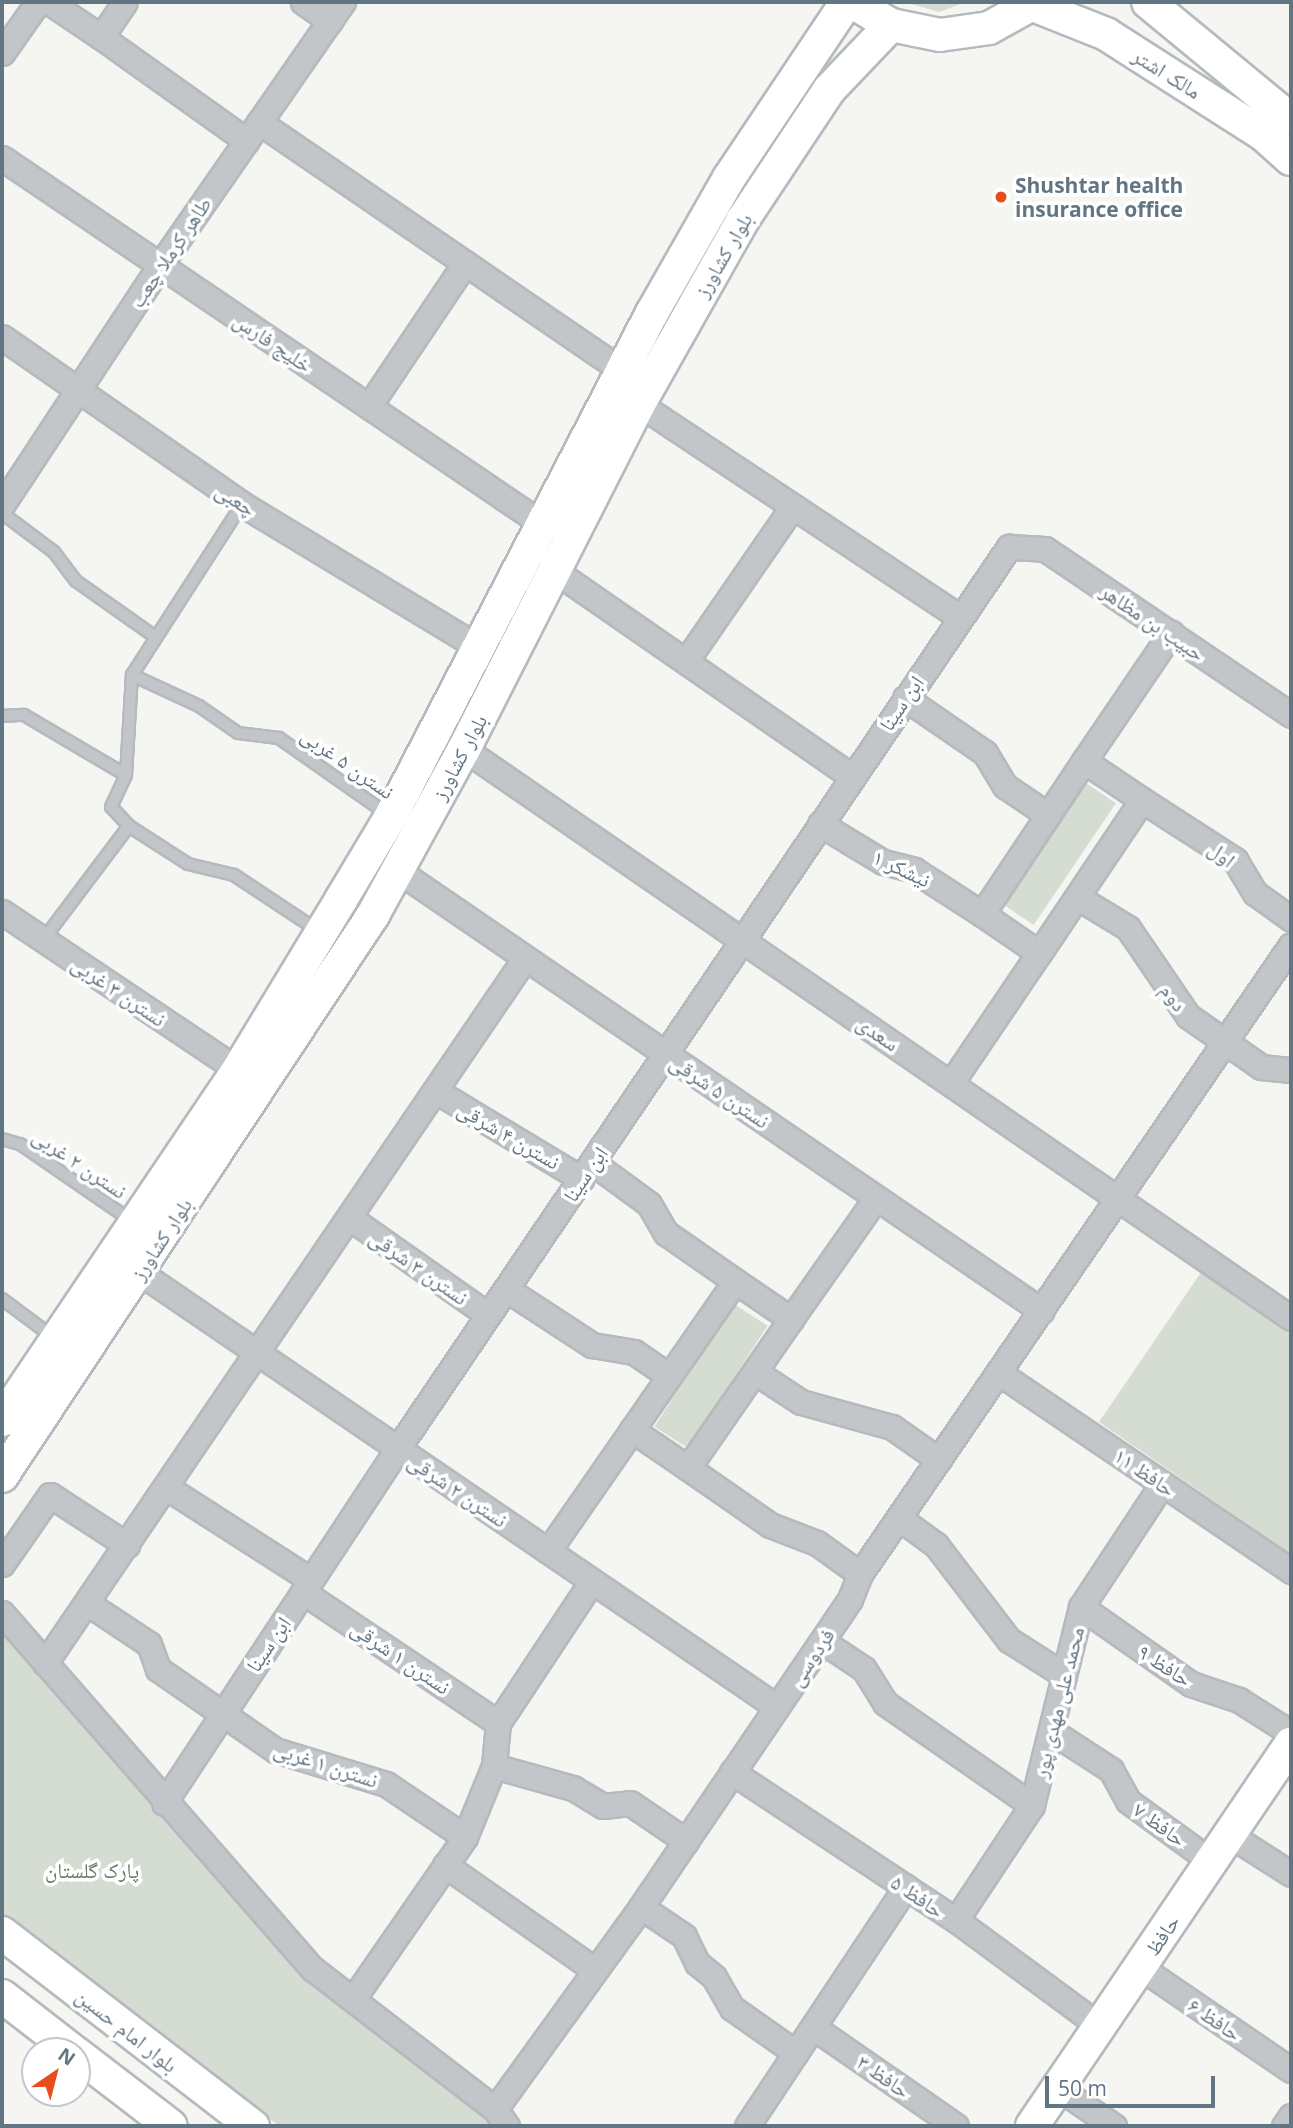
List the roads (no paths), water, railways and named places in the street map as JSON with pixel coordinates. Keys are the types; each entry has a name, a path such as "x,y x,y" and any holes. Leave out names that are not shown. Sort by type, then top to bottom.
{"main road":[{"path":"849,2 891,25 940,35 989,28 1035,3"},
{"name":"بلوار کشاورز","path":"2,1420 238,1070 391,816 622,371 729,178 849,2"},
{"name":"مالک اشتر","path":"1148,2 1291,120"},
{"name":"مالک اشتر","path":"1035,3 1106,34 1264,135 1291,159"},
{"name":"بلوار کشاورز","path":"2,1476 373,915 464,749 639,404 742,220 829,90 891,25"},
{"name":"حافظ","path":"1032,2126 1291,1744"},
{"name":"بلوار امام حسین","path":"2,1933 253,2126"},
{"path":"2,1996 55,2037"},
{"path":"91,2064 171,2126"}],"street":[{"path":"2,53 38,2"},
{"path":"49,2 465,263 622,371"},
{"path":"101,37 125,2"},
{"path":"303,2 336,11"},
{"name":"طاهر کرملا چعب","path":"3,501 79,391 159,265 336,11"},
{"name":"خلیج فارس","path":"2,158 544,525"},
{"path":"369,406 465,263"},
{"name":"چعبی","path":"2,337 242,504 478,647"},
{"path":"639,404 959,617"},
{"path":"686,661 793,506"},
{"name":"ابن سینا","path":"164,1803 398,1448 1009,547"},
{"name":"حبیب بن مظاهر","path":"1009,547 1045,549 1291,715"},
{"path":"555,571 852,776"},
{"path":"982,914 1171,633"},
{"path":"905,698 985,753 1005,786 1048,815"},
{"name":"سعدی","path":"464,749 1120,1200 1288,1307"},
{"name":"اول","path":"1084,761 1235,860 1255,893 1291,919"},
{"path":"951,1083 1142,800"},
{"name":"نیشکر ۱","path":"820,824 883,862 914,870 1039,953"},
{"name":"نسترن ۵ شرقی","path":"397,870 1042,1311"},
{"name":"دوم","path":"1077,897 1128,928 1188,1016 1261,1067 1291,1070"},
{"name":"نسترن ۳ غربی","path":"2,912 238,1070"},
{"name":"فردوسی","path":"501,2118 595,1970 641,1907 850,1599 860,1574 1120,1200 1291,945"},
{"path":"45,1663 259,1353 525,958"},
{"name":"نسترن ۴ شرقی","path":"436,1091 649,1204 666,1233 791,1320"},
{"path":"688,1468 876,1198"},
{"name":"نسترن ۳ شرقی","path":"350,1218 488,1315"},
{"name":"نسترن ۲ شرقی","path":"139,1272 777,1707"},
{"path":"548,1551 735,1281"},
{"path":"506,1289 592,1345 634,1352 669,1376"},
{"path":"755,1372 801,1402 892,1427 939,1460"},
{"name":"حافظ ۱۱","path":"999,1373 1291,1572"},
{"path":"632,1430 770,1525 817,1543 860,1574"},
{"name":"محمد علی مهدی پور","path":"956,1920 1032,1805 1081,1607 1162,1484"},
{"name":"نسترن ۱ شرقی","path":"166,1487 498,1723"},
{"path":"2,1564 50,1496 127,1545"},
{"path":"899,1518 936,1545 1009,1640 1064,1675"},
{"path":"353,2000 465,1837 494,1766 498,1723 592,1581"},
{"path":"87,1603 149,1644 158,1669 222,1715"},
{"name":"حافظ ۹","path":"1081,1607 1191,1684 1239,1700 1291,1733"},
{"path":"2,1613 164,1803 313,1969 501,2118"},
{"path":"822,1641 864,1669 885,1703 1032,1805"},
{"name":"نسترن ۱ غربی","path":"222,1715 275,1750 386,1784 465,1837"},
{"name":"حافظ ۷","path":"1051,1731 1111,1770 1128,1801 1212,1861"},
{"path":"494,1766 573,1788 603,1806 630,1803 686,1841"},
{"name":"حافظ ۵","path":"732,1772 956,1920 1100,2026"},
{"path":"1230,1835 1291,1874"},
{"path":"445,1865 595,1970"},
{"path":"747,2126 906,1887"},
{"path":"641,1907 684,1936 697,1963 714,1977 732,2008 796,2053"},
{"name":"حافظ ۶","path":"1140,1968 1291,2070"},
{"name":"حافظ ۳","path":"813,2026 956,2126"},
{"path":"1058,2088 1114,2126"},
{"path":"1284,2126 1291,2116"}],"lane":[{"path":"3,501 54,552 76,581 154,636"},
{"path":"242,504 154,636 132,675 126,775 111,807 129,826 188,864 234,875 321,933"},
{"name":"نسترن ۵ غربی","path":"132,675 199,706 238,733 279,738 391,816"},
{"path":"2,716 24,715 126,775"},
{"path":"43,940 129,826"},
{"name":"نسترن ۲ غربی","path":"2,1139 20,1144 134,1223"},
{"path":"2,1299 57,1340"}],"place":[{"name":"Shushtar health insurance office","path":"1001,197"}],"park label":[{"name":"پارک گلستان","path":"92,1870"}]}
